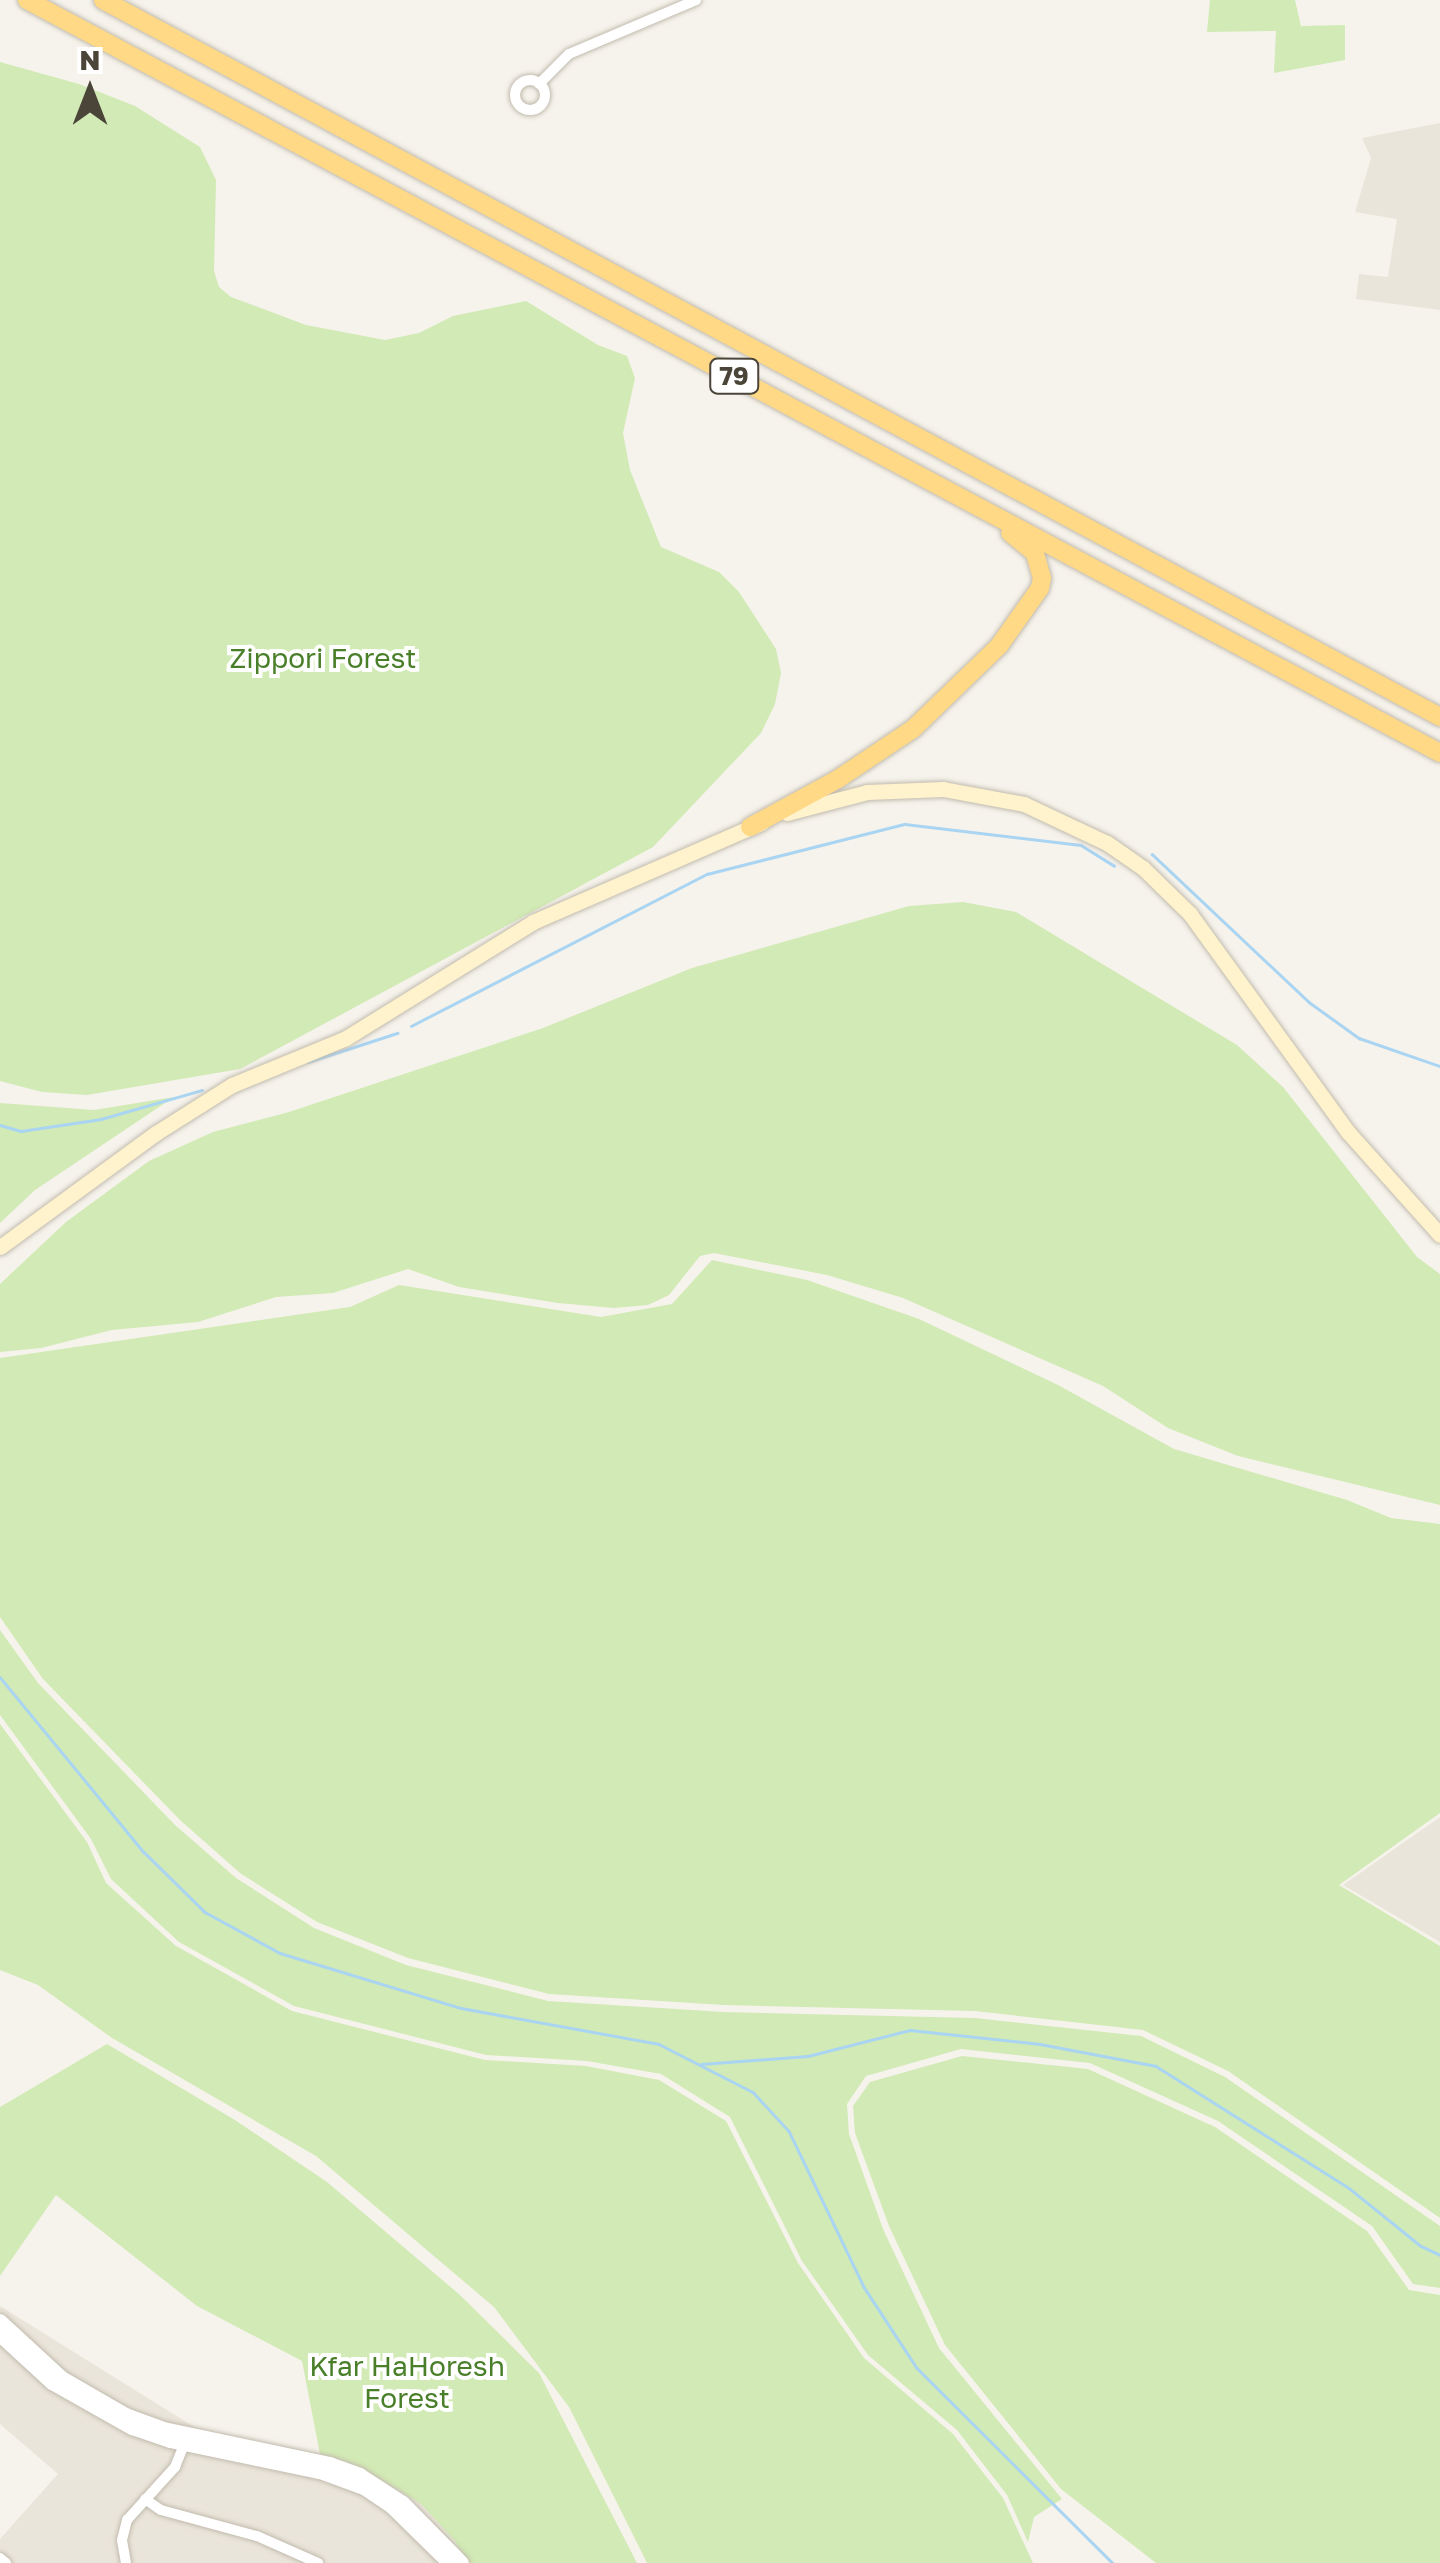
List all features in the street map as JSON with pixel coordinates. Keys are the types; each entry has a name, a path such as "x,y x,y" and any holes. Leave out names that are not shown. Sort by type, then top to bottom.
{"highway":[{"name":"79","path":"26,0 1440,753"},
{"name":"79","path":"104,0 1440,718"},
{"path":"750,827 838,779 931,715 999,646 1040,588 1040,566 1027,544 868,447"}],"main road":[{"path":"0,1247 156,1133 232,1085 346,1038 533,922 750,827 866,792 943,789 1024,804 1089,832 1143,868 1190,914 1348,1132 1440,1236"}],"street":[{"path":"539,84 570,54 696,0"},
{"path":"0,2320 29,2350 92,2398 186,2440 349,2482 392,2507 449,2563"},
{"path":"0,2336 37,2372 92,2410 148,2434 330,2464 360,2475 403,2503 462,2563"},
{"path":"126,2563 124,2529 144,2498 174,2467 186,2440"},
{"path":"144,2498 162,2510 256,2536 318,2563"},
{"path":"0,2558 6,2563"}],"shaded area":[{"path":"1440,123 1440,310 1356,299 1359,274 1388,277 1397,219 1355,212 1371,158 1362,138"},
{"path":"1440,1817 1440,1942 1343,1885"},
{"path":"0,2306 199,2430 320,2454 379,2477 421,2504 455,2541 464,2563 0,2563 0,2539 58,2474 0,2424"}],"green space":[{"path":"1210,0 1295,0 1301,26 1345,25 1345,60 1274,73 1276,31 1207,32"},
{"name":"Zippori Forest","path":"0,62 79,84 135,106 200,147 216,180 214,271 219,287 231,297 306,325 385,340 419,333 453,316 526,301 598,345 627,356 635,378 623,433 630,470 661,547 719,572 739,592 776,649 781,673 775,704 761,733 653,847 240,1069 87,1095 42,1092 0,1081"},
{"path":"963,902 1016,912 1237,1045 1283,1087 1417,1257 1440,1274 1440,1505 1238,1456 1168,1428 1103,1386 903,1298 827,1275 714,1253 700,1256 669,1295 648,1305 614,1308 558,1303 459,1287 408,1269 333,1293 276,1297 198,1322 112,1330 41,1348 0,1352 0,1284 66,1222 149,1161 213,1132 289,1112 543,1028 692,968 909,906"},
{"path":"174,1097 35,1190 0,1223 0,1103 94,1110"},
{"path":"712,1260 807,1280 919,1319 1058,1385 1174,1449 1347,1500 1391,1518 1440,1524 1440,1813 1339,1885 1440,1946 1440,2218 1228,2071 1143,2030 975,2011 724,2005 549,1994 408,1958 317,1922 240,1873 180,1820 43,1679 0,1617 0,1358 350,1307 399,1285 601,1317 672,1304"},
{"path":"0,1630 38,1683 175,1825 236,1878 314,1928 406,1965 548,2001 724,2012 975,2018 1141,2036 1225,2077 1440,2226 1440,2288 1413,2284 1372,2226 1218,2121 1090,2063 961,2049 866,2076 847,2104 849,2134 883,2229 939,2348 1062,2499 1034,2517 1028,2542 1007,2495 957,2430 868,2355 802,2261 730,2117 661,2074 587,2061 486,2055 294,2006 179,1942 111,1879 91,1839 0,1715"},
{"path":"0,1724 87,1842 106,1883 176,1946 292,2011 485,2060 586,2066 659,2080 726,2121 798,2263 864,2358 953,2434 1003,2498 1033,2563 647,2563 569,2407 494,2307 316,2156 112,2038 38,1985 0,1970"},
{"name":"Kfar HaHoresh Forest","path":"107,2044 235,2120 327,2182 460,2295 539,2373 637,2563 465,2563 455,2541 421,2504 379,2478 320,2454 302,2361 197,2306 56,2195 0,2276 0,2107"},
{"path":"962,2056 1088,2069 1215,2127 1367,2231 1409,2290 1440,2295 1440,2563 1156,2563 1061,2489 945,2345 889,2226 855,2133 853,2106 870,2082"}],"waterway":[{"path":"411,1026 707,874 905,824 1081,845 1114,866"},
{"path":"1152,854 1309,1002 1359,1038 1440,1066"},
{"path":"308,1062 397,1033"},
{"path":"0,1125 21,1131 101,1119 202,1090"},
{"path":"0,1677 144,1852 205,1912 280,1953 461,2008 659,2044 753,2092 789,2131 864,2287 917,2368 1113,2563"},
{"path":"701,2064 808,2056 910,2030 1040,2044 1156,2066 1349,2188 1421,2246 1440,2255"}]}
